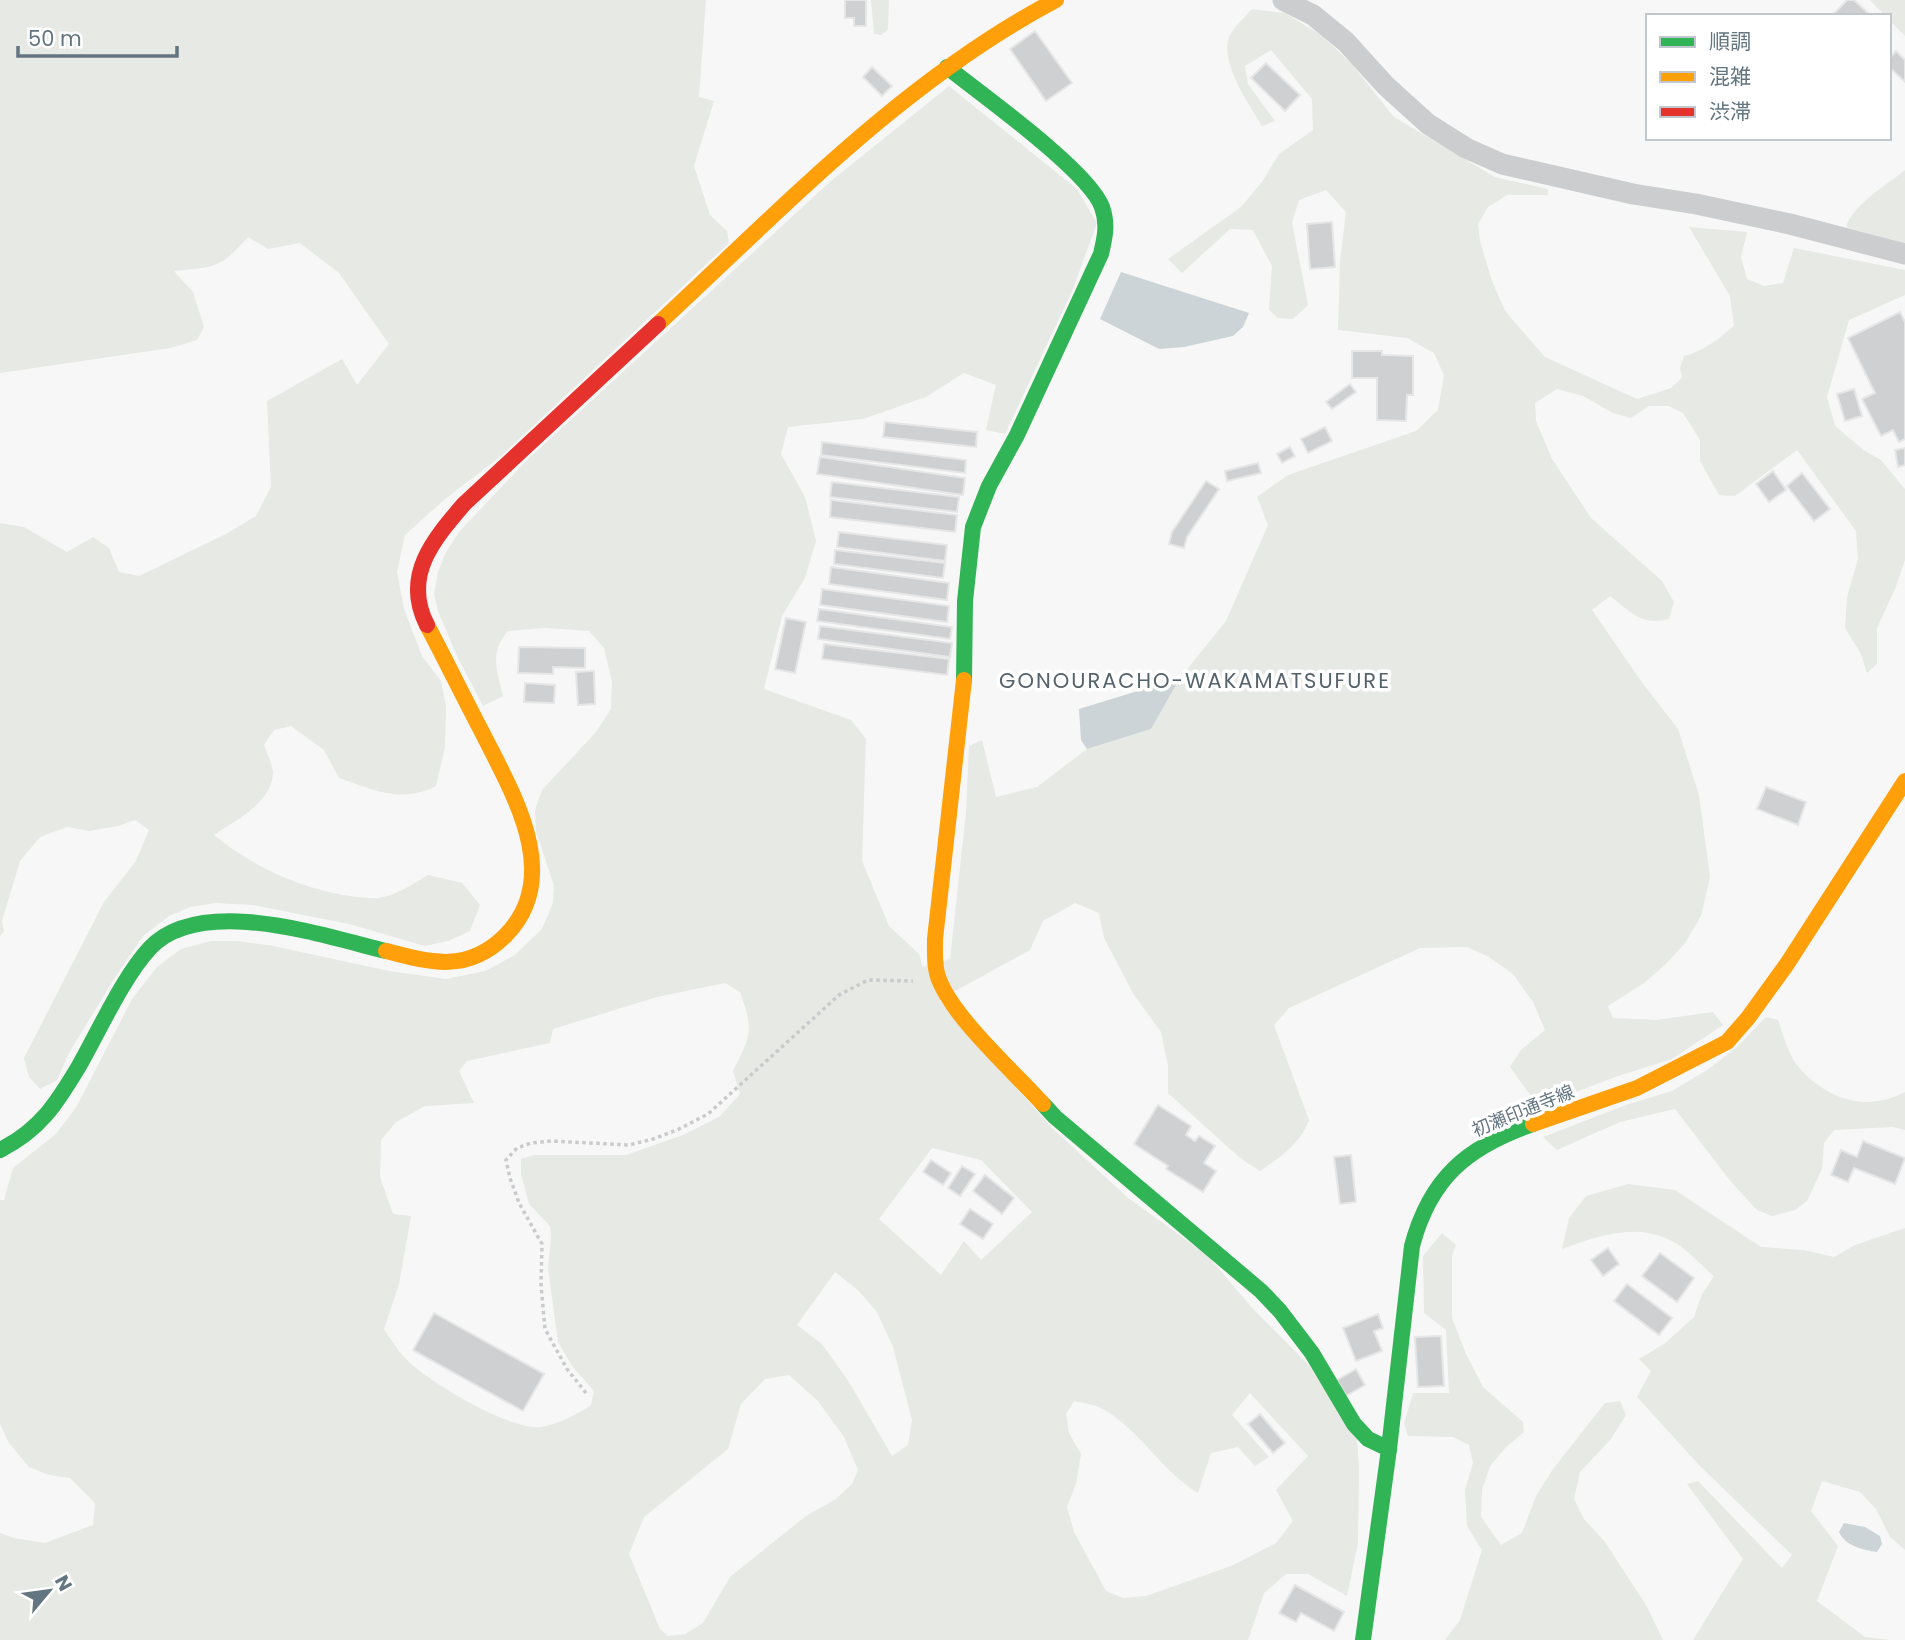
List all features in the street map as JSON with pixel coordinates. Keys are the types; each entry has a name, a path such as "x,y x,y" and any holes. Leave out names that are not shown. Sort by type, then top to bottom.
{"street":[{"path":"0,1150 14,1144 42,1123 58,1102 142,957 170,931 219,920 281,928 428,961 458,962 484,952 506,936 518,919 531,889 534,864 528,834 517,802 424,619 416,589 426,557 447,523 464,504 878,120 947,67 1016,22 1056,0"},
{"path":"1295,2 1346,42 1386,86 1428,124 1466,148 1502,163 1633,194 1696,204 1790,225 1905,254"},
{"path":"947,67 1090,185 1102,206 1107,230 1101,254 1017,435 989,486 973,527 965,601 964,691 935,939 935,964 940,983 963,1017 1055,1117 1280,1311 1312,1353 1354,1424 1368,1439 1389,1449"},
{"name":"初瀬印通寺線","path":"1363,1640 1389,1449 1412,1246 1420,1216 1461,1160 1485,1144 1519,1129 1637,1088 1727,1042 1787,964 1905,781"}],"path":[{"path":"586,1393 567,1369 545,1329 541,1285 542,1244 519,1203 506,1160 517,1148 531,1143 551,1141 629,1145 679,1129 708,1114 839,995 868,980 940,983"}],"shaded area":[{"path":"0,0 706,0 699,97 714,101 694,166 710,215 727,231 729,243 500,457 445,499 405,535 397,572 404,609 422,656 441,681 446,707 445,747 436,786 399,795 376,791 339,778 324,750 291,726 274,730 264,745 273,772 267,793 251,810 214,835 263,868 338,894 386,897 428,875 462,883 480,905 470,931 448,941 425,946 349,924 253,905 215,903 190,907 169,916 143,936 69,1053 57,1080 40,1089 29,1077 24,1058 104,902 136,861 149,830 135,820 89,831 67,827 40,837 20,861 2,921 4,932 0,936 0,523 24,527 67,552 93,537 109,548 119,572 139,576 224,535 256,516 271,487 267,401 342,359 357,385 389,344 339,273 300,243 268,249 248,237 223,261 208,267 174,271 193,292 204,327 197,340 171,348 0,373"},
{"path":"871,0 889,0 888,30 881,35 874,34"},
{"path":"1870,0 1905,0 1905,36 1891,22 1891,14 1883,14"},
{"path":"1252,9 1285,13 1321,35 1351,63 1394,117 1495,177 1548,189 1548,195 1507,195 1488,207 1478,224 1480,241 1492,281 1505,311 1545,357 1637,399 1671,388 1682,378 1680,368 1684,356 1704,348 1734,326 1730,296 1689,227 1747,232 1741,257 1747,279 1764,286 1783,283 1794,248 1905,270 1905,295 1849,320 1827,397 1835,426 1865,451 1881,460 1905,489 1905,560 1877,628 1877,664 1867,673 1861,654 1845,628 1847,597 1858,559 1856,531 1797,450 1735,496 1719,495 1700,461 1700,440 1683,413 1669,406 1649,406 1631,418 1613,413 1583,396 1557,389 1535,403 1536,421 1552,459 1591,518 1662,581 1674,602 1669,619 1659,621 1637,616 1610,596 1592,610 1678,729 1699,795 1710,877 1701,916 1685,943 1644,983 1608,1006 1613,1018 1656,1020 1713,1012 1723,1025 1672,1059 1538,1106 1510,1067 1521,1050 1545,1030 1533,1002 1513,974 1489,957 1467,947 1420,948 1289,1008 1274,1025 1309,1120 1295,1143 1260,1171 1240,1158 1168,1093 1168,1066 1161,1032 1134,995 1104,938 1099,913 1075,903 1043,921 1030,950 939,1000 1053,1129 1127,1197 1207,1255 1253,1309 1308,1364 1357,1438 1358,1543 1347,1596 1308,1574 1286,1574 1264,1593 1248,1640 0,1640 0,1533 45,1543 93,1525 95,1503 70,1478 49,1475 29,1467 9,1443 0,1424 0,1200 4,1200 13,1168 56,1134 77,1106 132,999 157,967 181,949 211,941 237,941 389,971 446,979 485,971 515,955 542,929 553,903 554,886 536,831 535,810 542,790 596,732 611,709 612,682 604,648 589,631 546,628 508,631 496,654 503,696 483,706 438,611 434,594 438,572 446,552 459,532 528,459 831,181 949,86 1077,189 1097,223 1073,289 1005,434 986,430 996,385 964,373 926,397 863,419 788,427 781,454 805,497 816,541 805,578 782,616 764,689 851,720 866,739 862,861 889,926 919,954 923,967 950,959 966,813 969,746 982,740 996,797 1037,787 1087,749 1151,729 1180,678 1226,621 1268,525 1257,497 1288,475 1416,431 1438,410 1444,375 1434,353 1407,338 1338,330 1340,262 1346,212 1326,190 1299,200 1292,223 1308,305 1293,319 1278,318 1269,310 1272,266 1253,230 1230,229 1182,273 1168,259 1241,207 1262,182 1279,154 1313,130 1312,99 1271,50 1245,66 1248,84 1275,121 1262,126 1243,94 1231,69 1227,45 1232,32","holes":["725,983 740,992 749,1025 744,1049 733,1071 740,1094 719,1117 683,1135 626,1155 534,1155 521,1159 521,1174 529,1204 550,1226 548,1268 558,1342 572,1366 594,1391 591,1405 554,1424 541,1427 510,1421 471,1403 433,1380 407,1360 384,1329 399,1284 411,1216 393,1214 380,1177 381,1140 396,1122 425,1106 474,1103 459,1071 467,1061 550,1043 553,1029 657,997","932,1148 981,1160 1032,1212 981,1260 964,1241 941,1275 879,1219","835,1272 858,1290 877,1312 893,1347 912,1420 908,1445 892,1456 849,1382 822,1344 797,1325","789,1375 818,1401 844,1437 858,1470 852,1484 836,1499 806,1516 730,1577 703,1623 685,1634 668,1636 660,1629 629,1554 644,1517 728,1449 741,1404 765,1379","1250,1393 1308,1456 1276,1490 1293,1521 1276,1543 1231,1566 1146,1596 1123,1598 1106,1591 1074,1532 1067,1507 1076,1484 1081,1454 1069,1433 1066,1414 1074,1401 1098,1407 1115,1416 1173,1473 1198,1493 1211,1453 1238,1447 1255,1466 1269,1457 1232,1415"]},
{"path":"1905,170 1905,244 1846,227 1863,203"},
{"path":"1121,272 1249,313 1243,327 1233,336 1184,347 1159,349 1100,319"},
{"path":"1180,678 1151,729 1087,749 1081,740 1079,709"},
{"path":"1766,1017 1778,1020 1788,1050 1797,1065 1820,1087 1833,1094 1861,1102 1890,1098 1905,1092 1905,1130 1893,1127 1834,1130 1824,1143 1822,1169 1807,1201 1795,1210 1772,1216 1757,1210 1732,1183 1675,1109 1620,1122 1557,1150 1543,1137 1626,1105 1672,1091 1736,1048"},
{"path":"1628,1184 1675,1190 1761,1247 1804,1250 1834,1257 1855,1245 1905,1228 1905,1550 1890,1537 1876,1509 1860,1492 1822,1481 1811,1511 1838,1546 1817,1601 1865,1637 1890,1640 1693,1640 1743,1559 1687,1484 1698,1481 1782,1568 1792,1555 1699,1465 1637,1397 1651,1371 1639,1359 1664,1344 1694,1317 1702,1294 1714,1276 1678,1244 1644,1232 1617,1233 1562,1249 1569,1218 1586,1196"},
{"path":"1442,1233 1456,1245 1452,1255 1452,1318 1466,1354 1483,1387 1523,1422 1524,1432 1506,1447 1490,1466 1482,1490 1481,1517 1501,1545 1522,1533 1536,1496 1553,1469 1605,1403 1620,1401 1626,1415 1611,1439 1580,1472 1574,1499 1584,1519 1605,1542 1646,1605 1663,1640 1445,1640 1460,1620 1482,1550 1467,1526 1465,1490 1473,1463 1469,1445 1453,1437 1408,1436 1404,1424 1413,1393 1449,1393 1446,1330 1424,1313 1423,1256"},
{"path":"1844,1523 1865,1527 1880,1536 1882,1544 1877,1552 1846,1541 1839,1532"}],"building":[{"path":"845,0 866,0 866,26 854,26 854,18 845,18"},
{"path":"1847,0 1854,0 1869,14 1834,14"},
{"path":"1035,31 1072,83 1046,101 1010,49"},
{"path":"1896,51 1905,60 1905,82 1891,69 1891,57"},
{"path":"1266,63 1300,95 1285,111 1251,78"},
{"path":"872,67 892,86 882,96 863,77"},
{"path":"1332,222 1335,267 1310,269 1307,224"},
{"path":"1900,312 1905,322 1905,439 1899,442 1893,430 1881,436 1862,399 1875,393 1848,338"},
{"path":"1352,351 1382,351 1382,355 1413,356 1413,395 1407,395 1406,421 1377,420 1377,378 1352,378"},
{"path":"1350,384 1356,392 1332,409 1326,402"},
{"path":"1854,389 1862,416 1845,421 1837,394"},
{"path":"885,422 977,432 976,447 883,437"},
{"path":"1325,427 1332,441 1308,453 1301,439"},
{"path":"822,442 966,460 965,473 821,455"},
{"path":"1290,447 1295,456 1282,463 1277,454"},
{"path":"1905,448 1905,465 1898,467 1895,450"},
{"path":"820,457 965,478 963,495 817,474"},
{"path":"1258,463 1261,473 1227,481 1225,471"},
{"path":"1773,471 1786,490 1769,502 1756,484"},
{"path":"1802,473 1830,509 1814,521 1787,486"},
{"path":"1206,481 1219,489 1187,537 1184,548 1169,544 1172,532"},
{"path":"832,482 959,497 957,512 830,497"},
{"path":"831,500 957,515 955,532 830,517"},
{"path":"839,532 947,545 945,561 837,547"},
{"path":"835,550 945,563 943,578 834,564"},
{"path":"831,567 949,583 947,600 829,584"},
{"path":"822,589 949,606 947,622 820,605"},
{"path":"819,609 952,627 950,639 817,621"},
{"path":"786,618 806,622 795,673 775,669"},
{"path":"820,626 952,643 950,657 818,639"},
{"path":"824,644 949,659 947,675 822,659"},
{"path":"519,647 585,648 585,668 553,667 553,674 518,673"},
{"path":"594,671 595,704 578,705 576,672"},
{"path":"525,683 555,685 554,703 524,702"},
{"path":"1766,787 1806,802 1798,825 1757,809"},
{"path":"1158,1105 1191,1126 1186,1135 1195,1141 1199,1136 1215,1146 1204,1163 1216,1171 1203,1192 1166,1169 1168,1166 1134,1144"},
{"path":"1863,1141 1905,1158 1895,1184 1854,1168 1848,1182 1831,1175 1841,1150 1857,1157"},
{"path":"1351,1155 1356,1202 1340,1204 1334,1157"},
{"path":"931,1160 951,1173 943,1185 923,1172"},
{"path":"962,1166 975,1174 960,1196 948,1188"},
{"path":"985,1175 1014,1198 1002,1214 973,1191"},
{"path":"970,1209 993,1224 983,1239 960,1224"},
{"path":"1608,1248 1619,1264 1603,1276 1591,1260"},
{"path":"1660,1253 1694,1278 1677,1302 1642,1276"},
{"path":"1627,1284 1672,1318 1659,1335 1614,1301"},
{"path":"434,1313 544,1374 523,1411 413,1350"},
{"path":"1378,1314 1383,1328 1374,1331 1382,1351 1356,1361 1343,1328"},
{"path":"1441,1336 1444,1386 1418,1387 1415,1337"},
{"path":"1356,1369 1365,1385 1346,1396 1337,1380"},
{"path":"1260,1414 1285,1443 1273,1453 1248,1424"},
{"path":"1295,1585 1344,1612 1334,1631 1301,1613 1296,1622 1279,1613"}],"traffic: fast":[{"path":"947,67 1032,134 1077,174 1102,207 1105,225 1101,254 1017,435 989,486 973,527 965,601 964,680"},
{"path":"0,1150 26,1134 55,1104 130,974 150,948 172,932 200,924 231,921 298,929 386,951"},
{"path":"1043,1104 1261,1291 1312,1353 1354,1424 1368,1439 1389,1449"},
{"path":"1363,1640 1389,1449 1412,1246 1429,1201 1455,1168 1489,1143 1533,1124"}],"traffic: slow":[{"path":"658,324 847,148 896,107 1000,32 1056,0"},
{"path":"386,951 418,959 448,962 477,956 505,936 522,913 531,888 532,862 519,809 427,625"},
{"path":"964,680 935,939 937,972 948,997 959,1013 1043,1104"},
{"path":"1533,1124 1637,1088 1727,1042 1787,964 1905,781"}],"traffic: jam":[{"path":"427,625 420,607 420,575 424,560 442,531 464,504 658,324"}],"district":[{"name":"GONOURACHO-WAKAMATSUFURE","path":"1195,681"}]}
